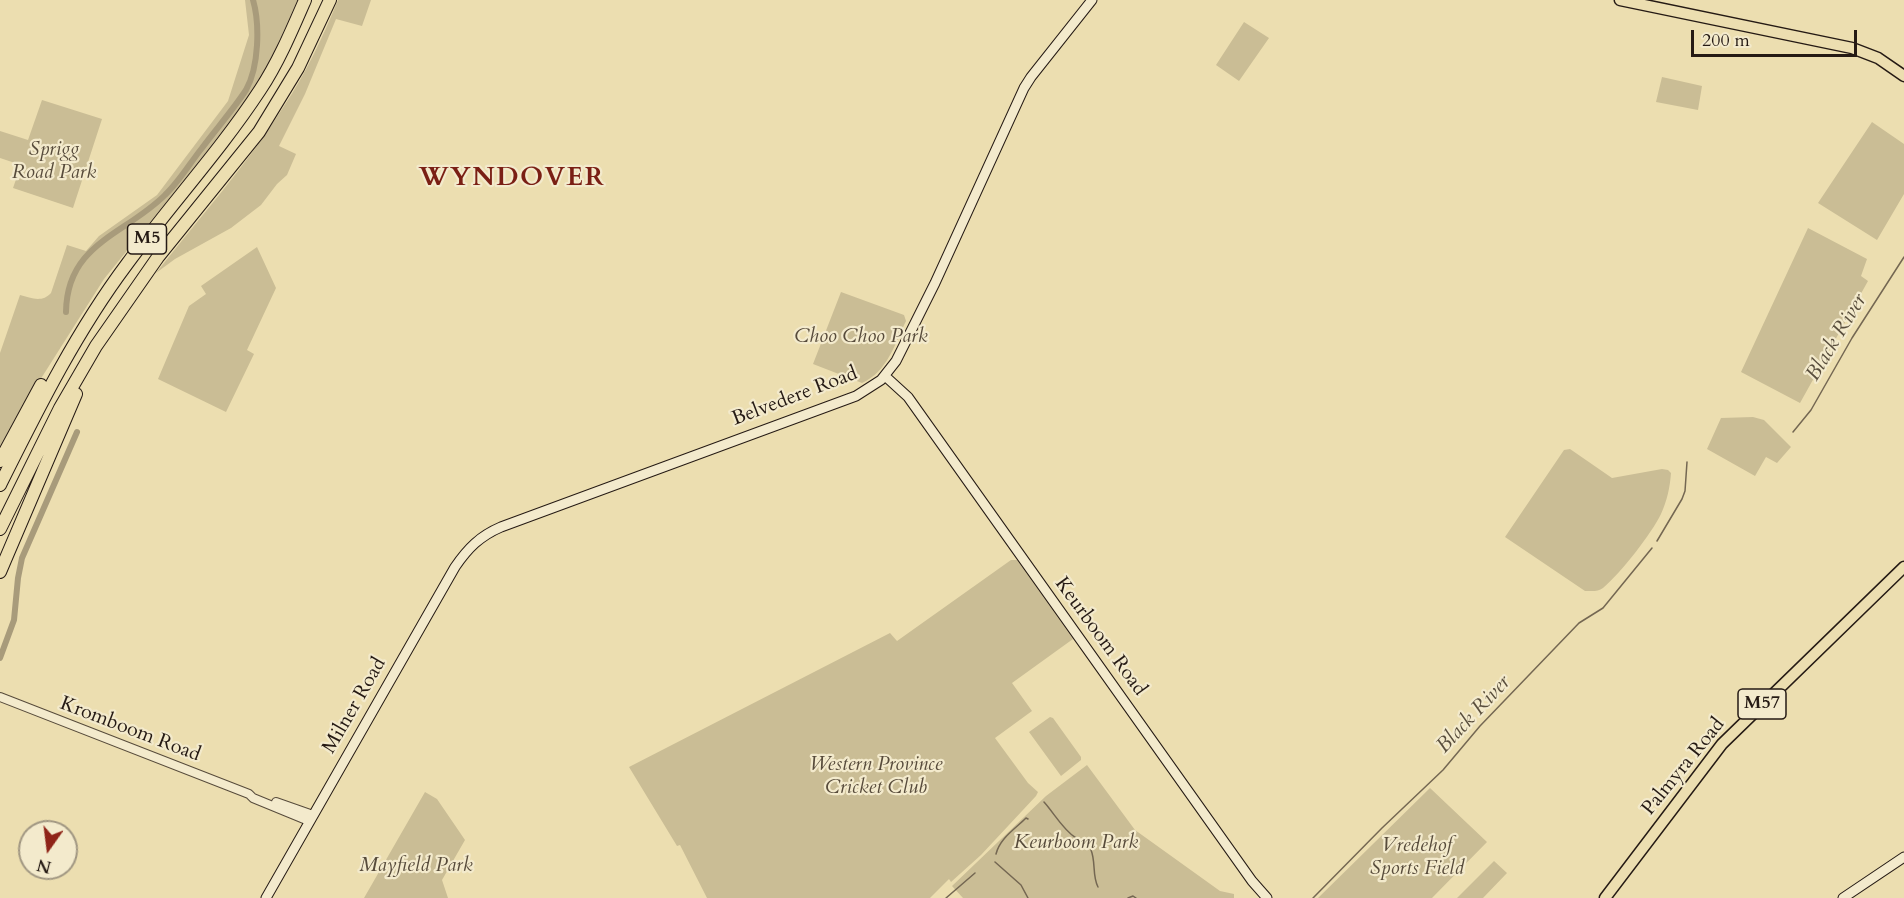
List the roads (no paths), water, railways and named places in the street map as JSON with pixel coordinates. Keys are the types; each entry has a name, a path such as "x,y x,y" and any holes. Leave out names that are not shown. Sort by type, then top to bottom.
{"highway":[{"name":"M5","path":"0,485 60,367 126,264 220,148 262,88 305,0"},
{"name":"M5","path":"0,529 53,421 96,346 145,274 259,132 298,68 330,0"},
{"path":"0,461 51,367 79,322 114,274 126,264"},
{"path":"0,572 88,370 96,346"}],"main road":[{"name":"Belvedere Road","path":"481,537 512,522 856,396 887,374 935,283 1027,82 1092,0"},
{"path":"1620,0 1641,2 1852,48 1878,58 1904,76"},
{"name":"Keurboom Road","path":"887,374 907,396 1252,881 1267,898"},
{"name":"Milner Road","path":"266,898 455,567 465,552 481,537"},
{"name":"Palmyra Road","path":"1605,898 1722,744 1904,567"},
{"path":"1843,898 1904,857"}],"street":[{"name":"Kromboom Road","path":"0,697 311,818"}],"waterway":[{"path":"66,312 69,289 76,270 87,255 149,209 170,190 246,90 256,58 257,21 253,0"},
{"name":"Black River","path":"1793,432 1811,410 1852,338 1904,257"},
{"path":"0,658 14,620 22,558 77,432"},
{"name":"Black River","path":"1657,541 1682,499 1685,491 1687,462"},
{"name":"Black River","path":"1313,898 1443,770 1480,726 1579,623 1603,608 1652,548"},
{"path":"1044,802 1067,831 1089,847 1098,887"},
{"path":"996,854 1004,838 1026,818 1028,819"},
{"path":"995,862 1021,885 1028,898"},
{"path":"946,898 975,873"},
{"path":"1128,898 1133,896 1136,898"}],"district":[{"name":"WYNDOVER","path":"512,179"}],"park label":[{"name":"Sprigg Road Park","path":"54,162"},
{"name":"Choo Choo Park","path":"861,337"},
{"name":"Western Province Cricket Club","path":"876,776"},
{"name":"Keurboom Park","path":"1076,843"},
{"name":"Vredehof Sports Field","path":"1417,858"},
{"name":"Mayfield Park","path":"416,866"}]}
